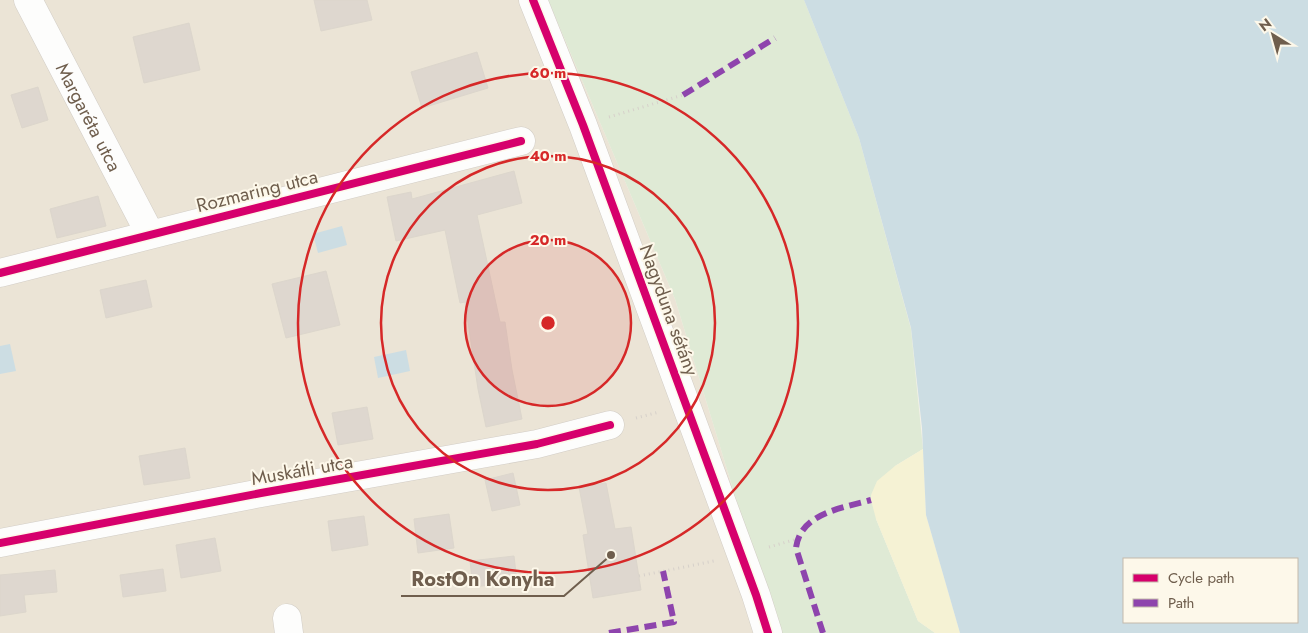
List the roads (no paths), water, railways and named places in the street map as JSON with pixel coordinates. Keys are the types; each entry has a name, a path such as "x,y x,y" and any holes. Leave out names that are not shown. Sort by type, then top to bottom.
{"street":[{"name":"Margaréta utca","path":"28,0 150,234"},
{"name":"Nagyduna sétány","path":"533,0 583,125 756,595 768,633"},
{"name":"Rozmaring utca","path":"0,273 521,141"},
{"name":"Muskátli utca","path":"0,543 261,493 537,444 610,425"}],"place":[{"name":"RostOn Konyha","path":"611,555"}]}
